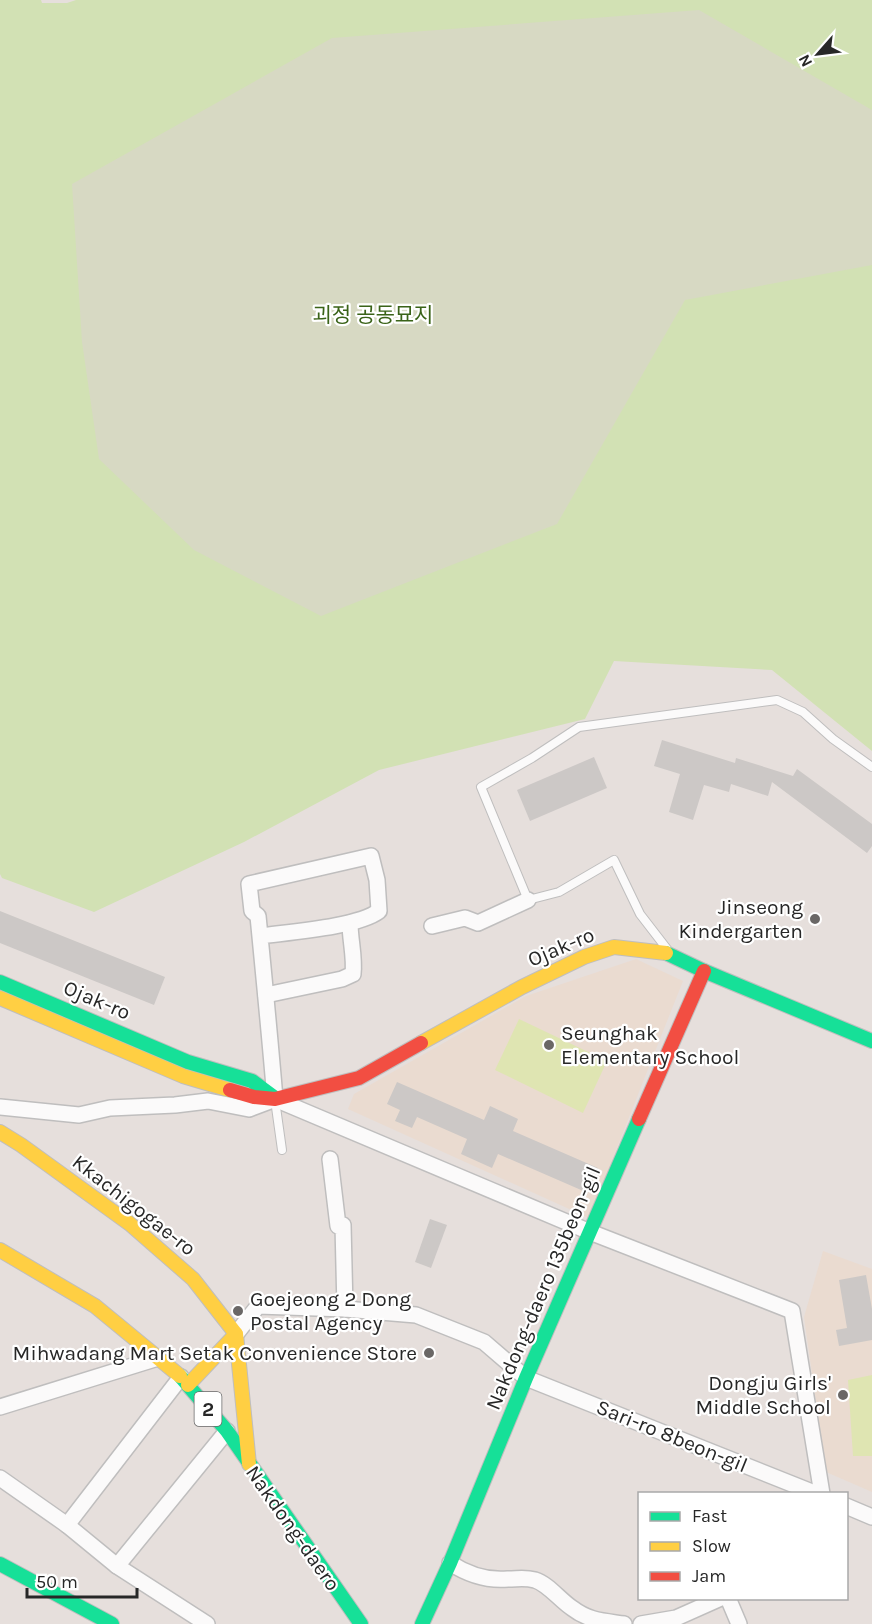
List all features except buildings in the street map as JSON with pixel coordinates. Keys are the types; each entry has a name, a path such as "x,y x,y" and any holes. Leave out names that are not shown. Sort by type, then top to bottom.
{"street":[{"path":"260,936 350,923 371,917 379,910 377,880 371,856 249,884 252,911 258,916 275,1099"},
{"path":"432,926 465,918 478,923 528,900"},
{"path":"266,995 342,979 353,974 350,923"},
{"name":"Ojak-ro","path":"0,998 183,1076 254,1097 275,1099 359,1078 522,987 584,957 614,947 670,952 704,971 872,1041"},
{"name":"Nakdong-daero 135beon-gil","path":"425,1624 526,1378 704,971"},
{"name":"Ojak-ro","path":"0,982 188,1062 252,1081 275,1099"},
{"path":"0,1107 79,1115 110,1108 208,1101 249,1109 275,1099 590,1232 792,1311 819,1492"},
{"name":"Kkachigogae-ro","path":"0,1132 130,1224 193,1279 236,1334"},
{"path":"330,1159 338,1226 343,1225 345,1309"},
{"name":"Nakdong-daero","path":"0,1250 95,1306 184,1381 227,1431 361,1624"},
{"name":"Sari-ro 8beon-gil","path":"236,1334 258,1306 345,1309 416,1316 484,1341 526,1378 814,1492"},
{"path":"67,1525 184,1381 236,1334"},
{"path":"236,1334 249,1465"},
{"path":"0,1407 158,1358"},
{"path":"117,1566 227,1431"},
{"path":"0,1478 67,1525 117,1566 207,1624"},
{"path":"848,1507 872,1517"},
{"path":"450,1563 482,1577 507,1580 522,1577 539,1581 572,1609 591,1620 624,1624"},
{"path":"0,1564 89,1619 112,1624"},
{"path":"641,1624 676,1618 719,1600"},
{"path":"728,1600 739,1624"}],"lane":[{"path":"670,952 639,914 614,860 559,892 528,900 481,787 579,728 777,700 802,712 833,739 872,767"},
{"path":"275,1099 282,1150"}],"shaded area":[{"name":"Seunghak Elementary School","path":"636,959 683,981 589,1218 348,1109 354,1094 526,996"},
{"name":"Dongju Girls' Middle School","path":"823,1251 872,1269 872,1492 826,1472 804,1317"}],"green space":[{"path":"0,0 41,0 42,3 67,3 76,0 872,0 872,751 772,670 614,661 585,719 379,770 244,842 94,912 2,878 0,874"},
{"name":"괴정 공동묘지","path":"699,10 872,110 872,265 685,300 557,524 321,616 194,550 99,459 82,342 72,184 332,38"},
{"path":"519,1019 607,1061 583,1113 495,1070"},
{"path":"872,1375 872,1456 853,1456 848,1380"}],"traffic: fast":[{"path":"666,953 872,1041"},
{"path":"0,982 188,1062 252,1081 275,1098"},
{"path":"422,1624 639,1119"},
{"path":"180,1376 227,1431 361,1624"},
{"path":"0,1564 112,1624"}],"traffic: slow":[{"path":"421,1043 522,987 584,957 614,947 666,953"},
{"path":"0,998 183,1076 230,1090"},
{"path":"0,1132 130,1224 193,1279 236,1334 249,1464"},
{"path":"0,1250 95,1306 180,1376"},
{"path":"188,1385 236,1334"}],"traffic: jam":[{"path":"639,1119 704,971"},
{"path":"230,1090 254,1097 275,1099 359,1078 421,1043"}],"place":[{"name":"Jinseong Kindergarten","path":"815,919"},
{"name":"Seunghak Elementary School","path":"549,1045"},
{"name":"Goejeong 2 Dong Postal Agency","path":"238,1311"},
{"name":"Mihwadang Mart Setak Convenience Store","path":"429,1353"},
{"name":"Dongju Girls' Middle School","path":"843,1395"}]}
